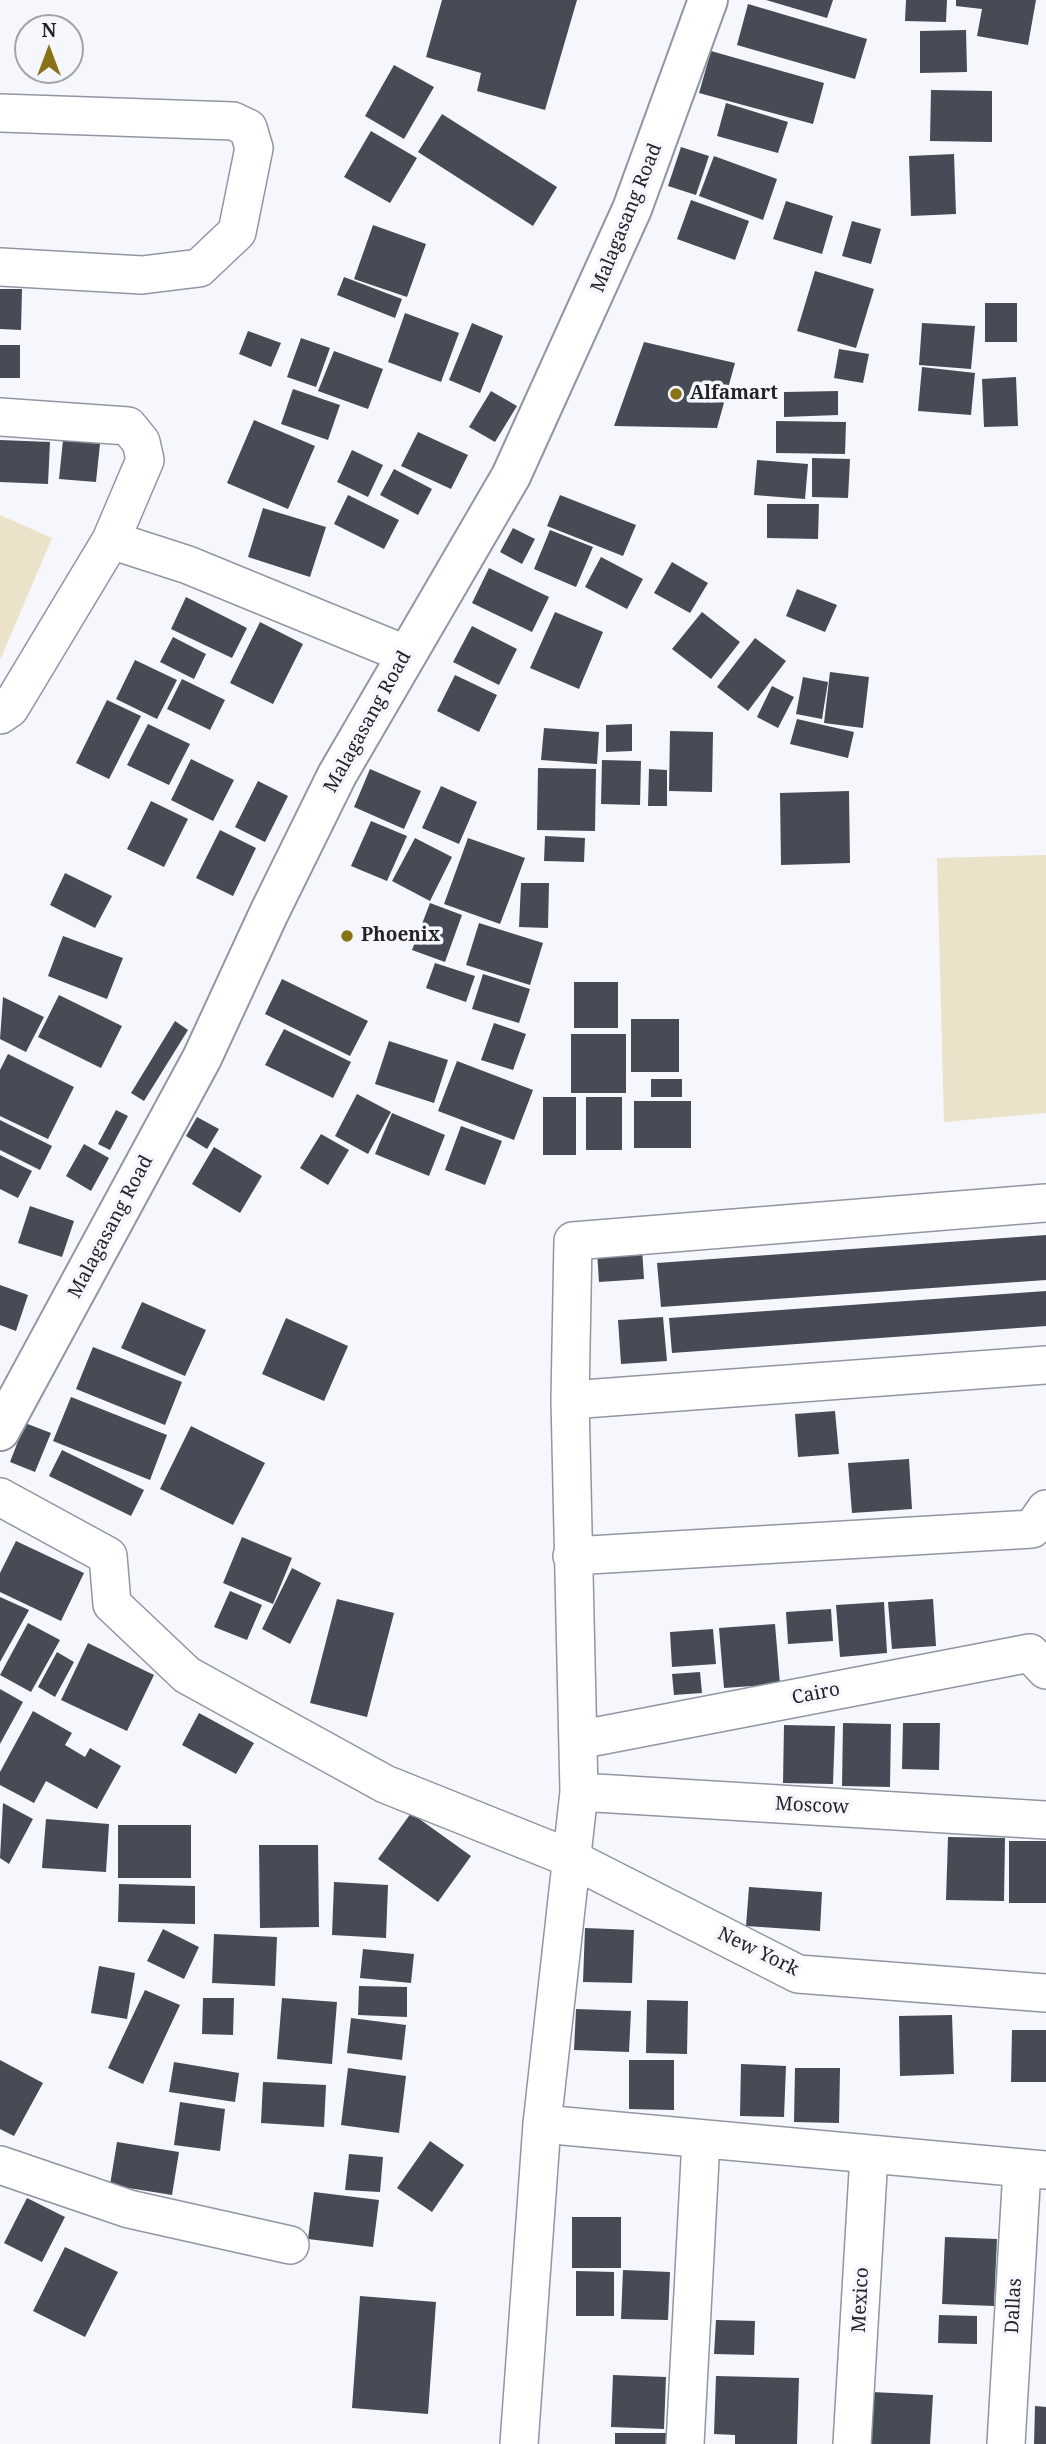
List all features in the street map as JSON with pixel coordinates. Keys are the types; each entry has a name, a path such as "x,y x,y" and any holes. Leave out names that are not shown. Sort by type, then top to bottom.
{"main road":[{"name":"Malagasang Road","path":"0,1432 202,1058 337,775 505,486 544,408 632,209 708,0"}],"street":[{"path":"0,113 233,121 248,128 254,148 237,232 199,268 142,275 0,267"},
{"path":"0,417 128,426 141,442 145,460 111,540 10,708 0,715"},
{"path":"111,540 188,565 405,654"},
{"path":"519,2444 542,2124 579,1793 570,1400 573,1241 1046,1203"},
{"path":"570,1400 1046,1365"},
{"name":"New York","path":"0,1497 108,1556 112,1604 187,1675 385,1784 570,1858 798,1974 1046,1993"},
{"path":"572,1556 1032,1529 1046,1509"},
{"name":"Cairo","path":"578,1740 1030,1653 1046,1670"},
{"name":"Moscow","path":"579,1793 1046,1820"},
{"path":"542,2124 1034,2169"},
{"path":"685,2444 701,2140"},
{"name":"Mexico","path":"852,2444 869,2155"},
{"path":"0,2165 129,2209 290,2245"},
{"name":"Dallas","path":"1006,2444 1034,2169"}],"shaded area":[{"path":"0,515 52,538 1,658 0,658"},
{"path":"1046,855 1046,1113 944,1122 937,858"}],"building":[{"path":"442,0 577,0 545,110 477,91 481,73 426,57"},
{"path":"766,0 833,0 827,18"},
{"path":"906,0 947,0 946,22 905,21"},
{"path":"956,0 1036,0 1028,45 977,36 982,9 956,6"},
{"path":"748,4 867,39 855,79 737,45"},
{"path":"966,30 967,72 920,73 920,31"},
{"path":"711,51 824,83 813,124 699,93"},
{"path":"394,65 434,87 404,139 365,116"},
{"path":"931,90 992,91 992,142 930,141"},
{"path":"726,103 788,122 778,153 717,136"},
{"path":"442,114 557,187 533,226 418,152"},
{"path":"371,131 417,158 390,203 344,177"},
{"path":"681,147 709,156 696,195 668,186"},
{"path":"954,154 956,214 911,216 909,156"},
{"path":"714,156 777,179 763,220 699,196"},
{"path":"691,200 749,221 735,260 677,239"},
{"path":"786,201 833,216 822,254 773,239"},
{"path":"852,221 881,229 871,264 842,256"},
{"path":"373,225 426,244 407,297 354,279"},
{"path":"815,271 874,289 856,348 797,331"},
{"path":"344,277 402,299 395,318 337,295"},
{"path":"0,289 22,289 21,330 0,329"},
{"path":"985,303 1017,303 1017,342 985,342"},
{"path":"405,313 459,333 441,382 388,362"},
{"path":"472,323 503,336 480,393 449,380"},
{"path":"922,323 975,326 971,369 919,365"},
{"path":"248,331 281,343 271,367 239,354"},
{"path":"301,338 330,348 316,387 287,377"},
{"name":"Alfamart","path":"644,342 735,363 717,428 614,426"},
{"path":"0,345 20,345 20,378 0,378"},
{"path":"839,349 869,354 863,383 834,378"},
{"path":"334,351 383,369 368,409 318,391"},
{"path":"922,367 975,373 971,415 918,411"},
{"path":"1016,377 1018,426 984,427 982,379"},
{"path":"293,389 340,405 328,440 281,424"},
{"path":"491,391 517,406 495,442 469,427"},
{"path":"838,391 838,415 784,417 784,392"},
{"path":"254,420 315,446 288,509 227,483"},
{"path":"776,421 846,422 845,454 776,453"},
{"path":"418,432 468,455 451,489 401,466"},
{"path":"0,440 50,442 48,484 0,482"},
{"path":"63,440 100,444 96,482 59,479"},
{"path":"352,450 383,465 368,497 337,482"},
{"path":"812,458 850,459 848,498 812,497"},
{"path":"757,460 808,464 805,499 754,495"},
{"path":"394,469 432,489 418,515 380,495"},
{"path":"348,495 399,520 384,549 334,524"},
{"path":"560,495 636,525 623,556 547,526"},
{"path":"767,504 819,504 818,539 767,538"},
{"path":"263,508 326,527 310,577 248,557"},
{"path":"513,528 535,539 522,564 500,552"},
{"path":"550,530 593,547 576,587 534,569"},
{"path":"601,557 643,579 627,609 585,587"},
{"path":"672,562 708,583 690,613 654,593"},
{"path":"489,568 549,597 532,632 472,603"},
{"path":"797,589 837,605 825,632 786,616"},
{"path":"186,597 247,628 232,658 171,629"},
{"path":"555,612 603,632 579,689 530,668"},
{"path":"702,612 740,642 711,679 672,649"},
{"path":"260,622 303,644 273,704 230,683"},
{"path":"472,626 517,649 499,685 453,662"},
{"path":"173,637 206,654 194,679 160,662"},
{"path":"755,638 786,661 748,711 717,687"},
{"path":"135,660 177,680 157,719 116,699"},
{"path":"830,672 869,677 863,728 824,723"},
{"path":"455,675 497,695 479,732 437,711"},
{"path":"803,677 828,682 822,719 796,714"},
{"path":"182,679 225,700 210,730 167,709"},
{"path":"772,686 794,697 778,728 757,717"},
{"path":"107,700 141,716 109,779 76,763"},
{"path":"797,719 854,732 848,758 790,744"},
{"path":"148,724 190,744 169,785 127,765"},
{"path":"632,724 632,751 606,752 606,725"},
{"path":"544,728 599,732 597,764 541,760"},
{"path":"670,731 713,732 712,792 669,791"},
{"path":"191,759 234,780 213,821 171,800"},
{"path":"602,760 641,761 640,805 601,804"},
{"path":"538,768 596,769 595,831 537,830"},
{"path":"370,769 421,791 404,829 354,807"},
{"path":"649,769 667,770 667,806 648,806"},
{"path":"258,781 288,796 265,842 235,827"},
{"path":"441,786 477,802 459,844 422,828"},
{"path":"849,791 850,863 781,865 780,793"},
{"path":"151,801 188,819 164,867 127,849"},
{"path":"371,821 407,836 387,881 351,866"},
{"path":"220,830 256,848 233,896 196,878"},
{"path":"545,836 585,838 584,862 544,861"},
{"path":"415,838 452,857 430,901 392,881"},
{"path":"468,838 525,858 500,924 444,904"},
{"path":"65,873 112,896 95,928 50,905"},
{"path":"521,883 549,883 548,928 519,927"},
{"path":"430,903 462,915 445,962 412,950"},
{"path":"479,923 543,943 530,985 466,965"},
{"path":"63,936 123,958 107,999 48,976"},
{"path":"435,963 475,976 466,1002 426,988"},
{"path":"483,974 530,989 519,1023 472,1009"},
{"path":"282,979 368,1021 350,1056 265,1014"},
{"path":"574,982 618,982 618,1028 574,1028"},
{"path":"59,995 122,1026 101,1068 38,1037"},
{"path":"3,997 44,1017 26,1052 0,1039"},
{"path":"631,1019 679,1019 679,1072 631,1072"},
{"path":"175,1021 188,1030 144,1101 131,1093"},
{"path":"494,1023 526,1034 513,1070 481,1060"},
{"path":"284,1029 351,1062 333,1098 265,1065"},
{"path":"571,1034 626,1034 626,1093 571,1093"},
{"path":"389,1041 448,1060 434,1103 375,1084"},
{"path":"8,1054 74,1087 48,1139 0,1116 0,1070"},
{"path":"457,1061 533,1090 514,1140 438,1111"},
{"path":"651,1079 682,1079 682,1097 651,1097"},
{"path":"357,1094 391,1112 368,1154 335,1136"},
{"path":"543,1097 576,1097 576,1155 543,1155"},
{"path":"586,1097 622,1097 622,1150 586,1150"},
{"path":"634,1101 691,1101 691,1148 634,1148"},
{"path":"116,1110 128,1116 110,1150 98,1144"},
{"path":"392,1113 445,1135 429,1176 375,1154"},
{"path":"197,1117 219,1129 207,1149 186,1136"},
{"path":"0,1120 52,1146 40,1170 0,1150"},
{"path":"461,1126 502,1141 485,1185 445,1170"},
{"path":"321,1134 349,1150 328,1185 300,1168"},
{"path":"84,1144 109,1158 91,1191 66,1176"},
{"path":"214,1147 262,1176 240,1213 192,1184"},
{"path":"0,1155 32,1171 18,1198 0,1189"},
{"path":"30,1206 74,1221 62,1257 18,1243"},
{"path":"1046,1235 1046,1280 661,1307 657,1263"},
{"path":"642,1248 644,1279 599,1282 597,1251"},
{"path":"0,1285 28,1295 16,1331 0,1325"},
{"path":"1046,1291 1046,1326 672,1353 669,1318"},
{"path":"142,1302 206,1330 185,1376 121,1348"},
{"path":"663,1317 667,1361 621,1364 618,1320"},
{"path":"286,1318 348,1346 324,1401 262,1374"},
{"path":"93,1347 182,1382 165,1425 76,1389"},
{"path":"71,1397 167,1435 150,1480 53,1441"},
{"path":"835,1411 839,1454 798,1457 795,1414"},
{"path":"25,1423 51,1433 35,1472 10,1462"},
{"path":"191,1426 265,1463 233,1525 160,1489"},
{"path":"62,1450 144,1490 131,1516 49,1476"},
{"path":"909,1459 912,1509 852,1513 848,1463"},
{"path":"242,1537 292,1558 273,1604 223,1583"},
{"path":"16,1541 84,1573 61,1621 0,1592 0,1573"},
{"path":"292,1568 321,1583 290,1644 262,1629"},
{"path":"230,1591 262,1605 247,1640 214,1627"},
{"path":"0,1597 29,1610 0,1662"},
{"path":"337,1599 394,1613 367,1717 310,1703"},
{"path":"933,1599 936,1646 892,1649 888,1602"},
{"path":"884,1602 887,1653 840,1657 836,1605"},
{"path":"831,1609 833,1641 788,1644 786,1612"},
{"path":"28,1623 60,1640 31,1692 0,1675"},
{"path":"775,1624 780,1684 724,1688 719,1628"},
{"path":"713,1629 716,1664 672,1667 670,1632"},
{"path":"88,1643 154,1675 127,1731 61,1700"},
{"path":"57,1652 74,1662 55,1697 38,1687"},
{"path":"700,1672 702,1693 674,1695 672,1674"},
{"path":"0,1689 23,1702 0,1744"},
{"path":"33,1711 72,1733 65,1745 85,1757 90,1748 121,1766 97,1809 46,1781 34,1803 0,1785 0,1772"},
{"path":"199,1713 254,1743 236,1774 182,1745"},
{"path":"843,1723 891,1724 890,1787 842,1786"},
{"path":"903,1723 940,1723 939,1770 902,1769"},
{"path":"784,1725 835,1726 833,1784 783,1783"},
{"path":"3,1803 33,1819 9,1864 0,1858"},
{"path":"411,1813 471,1856 438,1902 378,1859"},
{"path":"46,1819 109,1824 106,1872 42,1868"},
{"path":"118,1825 191,1825 191,1878 118,1878"},
{"path":"948,1837 1005,1838 1004,1901 946,1900"},
{"path":"1009,1841 1046,1841 1046,1903 1009,1903"},
{"path":"259,1845 318,1845 319,1927 260,1928"},
{"path":"334,1882 388,1885 386,1938 332,1935"},
{"path":"119,1884 195,1886 195,1924 118,1922"},
{"path":"749,1887 822,1892 820,1931 746,1926"},
{"path":"585,1928 634,1930 632,1983 583,1982"},
{"path":"163,1929 199,1947 184,1979 147,1961"},
{"path":"214,1934 277,1937 275,1986 212,1983"},
{"path":"363,1949 414,1954 411,1983 360,1978"},
{"path":"99,1966 135,1973 127,2019 91,2013"},
{"path":"359,1986 407,1987 407,2017 358,2015"},
{"path":"145,1990 180,2005 143,2084 108,2068"},
{"path":"203,1998 234,1998 233,2035 202,2034"},
{"path":"282,1998 337,2002 332,2064 277,2059"},
{"path":"647,2000 688,2001 687,2054 646,2053"},
{"path":"576,2009 631,2011 629,2052 574,2050"},
{"path":"952,2015 954,2074 900,2076 899,2016"},
{"path":"351,2018 406,2025 402,2060 347,2053"},
{"path":"1012,2030 1046,2030 1046,2082 1011,2082"},
{"path":"0,2060 43,2083 14,2136 0,2129"},
{"path":"629,2060 674,2060 674,2110 629,2109"},
{"path":"174,2062 239,2073 235,2102 169,2092"},
{"path":"741,2064 786,2066 784,2117 740,2116"},
{"path":"348,2068 406,2076 399,2133 341,2125"},
{"path":"795,2068 840,2068 839,2123 794,2122"},
{"path":"263,2082 326,2085 324,2127 261,2123"},
{"path":"180,2102 225,2109 220,2151 174,2145"},
{"path":"430,2141 464,2165 432,2212 397,2188"},
{"path":"117,2142 179,2152 172,2195 110,2185"},
{"path":"349,2154 383,2157 380,2192 345,2190"},
{"path":"314,2192 379,2200 373,2247 308,2239"},
{"path":"27,2198 65,2217 42,2262 4,2243"},
{"path":"572,2217 621,2217 621,2268 572,2268"},
{"path":"945,2237 997,2239 994,2306 942,2304"},
{"path":"65,2247 118,2272 85,2337 33,2311"},
{"path":"623,2270 670,2272 668,2320 621,2319"},
{"path":"576,2271 614,2272 614,2316 576,2316"},
{"path":"360,2296 436,2302 428,2414 352,2408"},
{"path":"939,2315 977,2316 977,2344 938,2343"},
{"path":"716,2320 755,2321 754,2355 714,2354"},
{"path":"613,2375 666,2377 664,2429 611,2427"},
{"path":"716,2376 799,2378 797,2444 735,2444 735,2435 714,2434"},
{"path":"872,2392 933,2395 930,2444 869,2444"},
{"path":"1035,2406 1046,2407 1046,2444 1034,2444"},
{"path":"615,2433 669,2433 669,2444 615,2444"}],"place":[{"name":"Alfamart","path":"676,394"},
{"name":"Phoenix","path":"347,936"}]}
